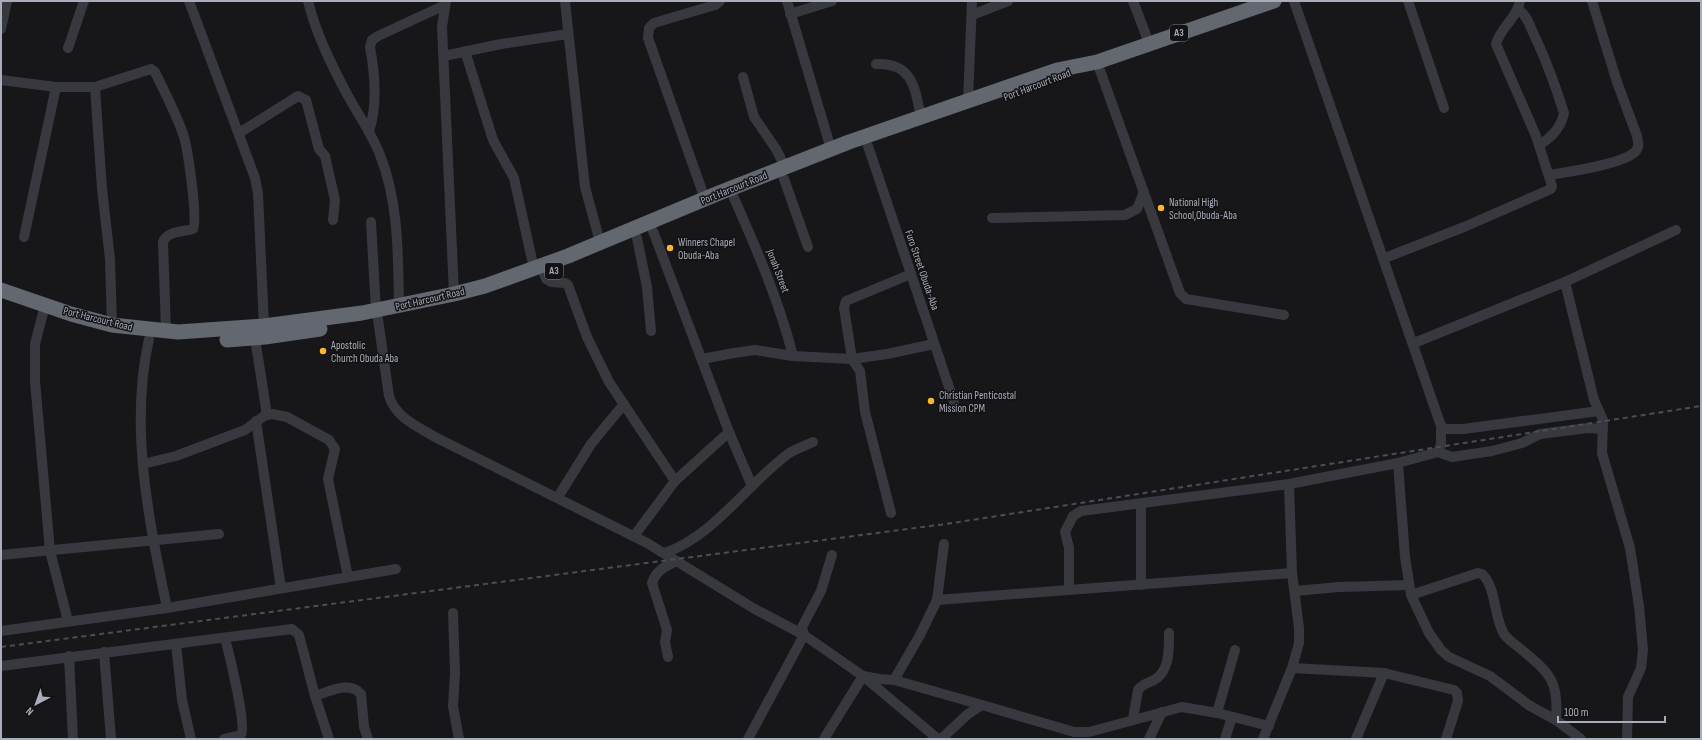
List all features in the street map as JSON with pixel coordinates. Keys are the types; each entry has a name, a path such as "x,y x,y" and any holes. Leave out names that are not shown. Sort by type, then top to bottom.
{"highway":[{"name":"A3","path":"1090,64 1274,1"},
{"name":"Port Harcourt Road","path":"377,315 399,306 425,305 454,294 539,271 637,238 734,198 831,149 1058,70 1090,64"},
{"name":"Port Harcourt Road","path":"1,299 113,335 149,340 191,341 377,315 486,294 600,242 705,199 868,146 1059,78 1090,64"},
{"name":"Port Harcourt Road","path":"1,290 71,314 112,324 166,331 216,330 259,332"}],"street":[{"path":"1,29 7,1"},
{"path":"68,48 84,1"},
{"path":"189,1 251,164 258,193 259,332 267,415"},
{"path":"308,1 316,28 330,61 369,131 389,180 397,234 399,306"},
{"path":"565,1 585,187 600,242"},
{"path":"705,199 648,38 649,28 654,22 715,5 720,1"},
{"path":"787,1 831,149"},
{"path":"790,14 832,1"},
{"path":"968,101 972,1"},
{"path":"972,15 1008,1"},
{"path":"1133,1 1149,43"},
{"path":"1294,1 1385,258 1441,426 1441,444 1438,452"},
{"path":"1408,1 1444,108"},
{"path":"1549,175 1599,166 1625,158 1635,152 1639,145 1638,136 1617,82 1592,1"},
{"path":"369,131 374,118 370,46 372,40 445,3"},
{"path":"445,3 442,27 454,294"},
{"path":"1385,258 1547,192 1552,186 1539,145 1496,44 1504,28 1519,5 1529,19 1534,34 1548,61 1564,114 1557,130 1548,140 1539,145"},
{"path":"444,56 501,44 568,34"},
{"path":"465,51 493,140 514,178 539,271 551,282 565,283 568,286 587,337 609,382 675,481"},
{"path":"876,64 893,66 902,70 910,77 914,85 921,117"},
{"path":"1090,64 1144,192 1180,293 1186,299 1284,315"},
{"path":"1,80 56,87 95,87 153,70 184,138 194,201 195,225 193,229 168,234 163,242 166,331"},
{"path":"743,77 754,117 776,149 808,248"},
{"path":"24,237 56,87"},
{"path":"95,87 102,189 110,259 112,324"},
{"path":"239,133 298,96 306,100 319,149 325,156 335,200 333,220"},
{"name":"Furo Street Obuda-Aba","path":"868,146 954,402"},
{"path":"992,218 1125,215 1136,209 1144,192"},
{"name":"Jonah Street","path":"734,198 759,254 783,318 793,356"},
{"path":"371,222 377,315 389,396 392,404 405,419 435,437 634,536 754,608 804,635 863,676 938,739"},
{"path":"1414,343 1565,282 1676,230"},
{"path":"653,231 729,432 752,486"},
{"path":"637,238 647,287 651,331"},
{"path":"891,513 865,412 860,371 852,360 844,303 851,298 911,274"},
{"path":"1565,282 1594,400 1603,420 1602,453 1630,548 1639,606 1643,650 1641,668 1628,697 1627,739"},
{"path":"43,313 36,344 35,381 50,551 68,621"},
{"path":"149,340 145,359 140,421 143,464 153,540 167,608"},
{"path":"702,359 755,350 793,356 852,360 934,344"},
{"path":"558,497 591,444 624,404"},
{"path":"1441,426 1445,429 1463,429 1599,411"},
{"path":"143,464 176,456 245,430 256,421 267,415 287,417 329,440 334,445 335,457 328,479 348,576"},
{"path":"256,421 281,588"},
{"path":"1069,590 1069,548 1065,532 1073,516 1081,511 1289,484 1398,463 1438,452 1452,457 1492,451 1522,443 1540,434 1588,428 1603,429"},
{"path":"634,536 675,481 729,432"},
{"path":"664,554 682,546 704,531 788,454 813,442"},
{"path":"1398,463 1405,557 1410,590 1428,633 1440,650 1461,664 1490,676 1530,706 1556,720 1577,738"},
{"path":"1264,739 1292,668 1299,642 1300,628 1292,573 1289,484"},
{"path":"1141,504 1141,585"},
{"path":"1,555 218,534"},
{"path":"894,680 920,635 937,600 944,544"},
{"path":"748,739 804,635 802,627 821,591 832,555"},
{"path":"668,657 664,642 667,630 652,583 657,573 663,567 677,561"},
{"path":"1,631 167,608 396,569"},
{"path":"937,600 1292,573"},
{"path":"1295,591 1339,587 1410,590 1478,573 1482,574 1487,582 1504,634 1542,667 1549,676 1557,694 1556,720"},
{"path":"453,613 455,673 453,706 459,739"},
{"path":"1,666 69,656 292,630 298,635 314,696 329,739"},
{"path":"1133,719 1138,690 1140,687 1155,680 1163,671 1169,655 1169,633"},
{"path":"224,739 241,735 243,731 242,717 226,638"},
{"path":"176,644 182,700 192,739"},
{"path":"1217,713 1235,650"},
{"path":"104,652 111,739"},
{"path":"69,656 73,739"},
{"path":"1292,668 1384,673 1454,690 1457,693 1458,701 1446,739"},
{"path":"1356,739 1384,673"},
{"path":"863,676 894,680 1074,732 1089,732 1182,706 1269,726"},
{"path":"824,739 863,676"},
{"path":"314,696 345,687 353,687 358,690 361,694 364,727 368,739"},
{"path":"941,739 968,714 982,705"},
{"path":"1149,739 1162,712"},
{"path":"1225,739 1232,717"}],"railway":[{"path":"1,647 946,524 1701,406"}],"place":[{"name":"National High School,Obuda-Aba","path":"1161,208"},
{"name":"Winners Chapel Obuda-Aba","path":"670,248"},
{"name":"Apostolic Church Obuda Aba","path":"323,351"},
{"name":"Christian Penticostal Mission CPM","path":"931,401"}]}
